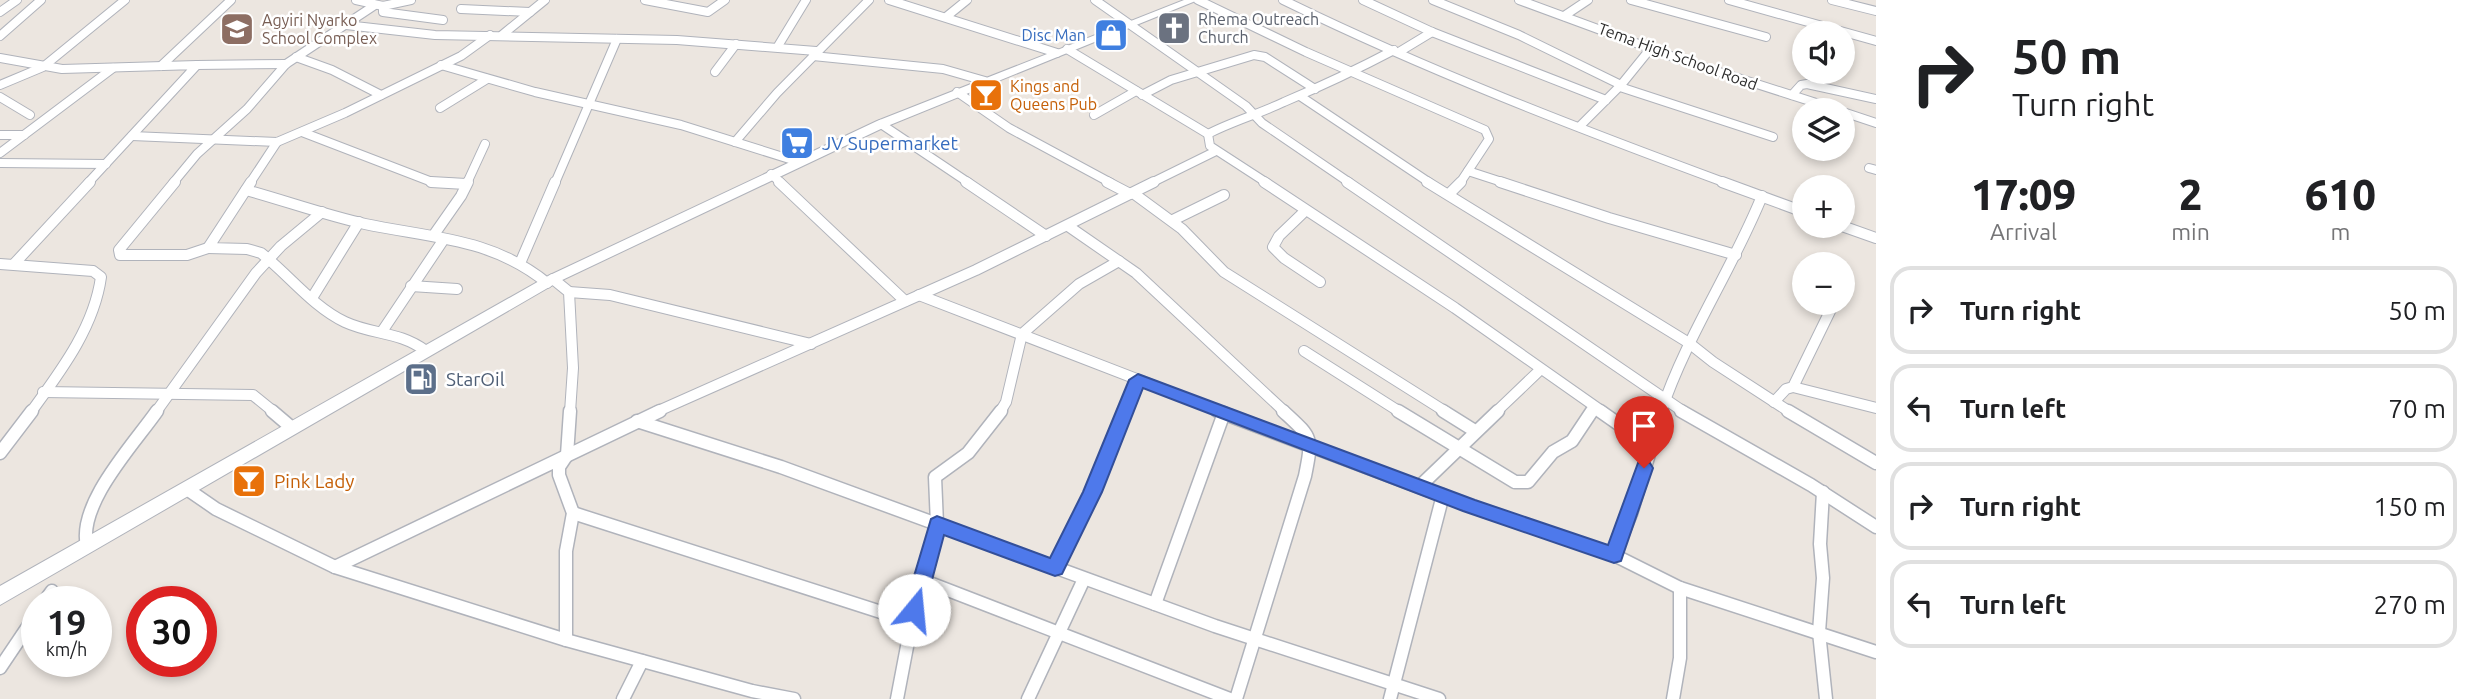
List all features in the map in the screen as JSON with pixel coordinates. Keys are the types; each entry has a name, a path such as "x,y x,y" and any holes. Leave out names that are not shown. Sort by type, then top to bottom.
{"main road":[{"path":"0,596 550,281 881,124 1196,0"}],"street":[{"path":"0,12 17,0"},
{"path":"0,36 41,0"},
{"path":"0,85 43,66 125,0"},
{"path":"161,66 231,0"},
{"path":"356,0 379,5 411,0"},
{"path":"531,0 545,0"},
{"path":"502,35 545,0"},
{"path":"647,0 708,12 725,0"},
{"path":"778,46 806,0"},
{"path":"735,142 814,54 869,0"},
{"path":"889,0 1062,51 1139,93 1208,134 1210,146 1216,151 1435,295 1650,446"},
{"path":"946,17 967,0"},
{"path":"1095,0 1254,112 1262,123 1345,182 1712,431 1823,492 1876,527"},
{"path":"1196,0 1485,130 1489,139 1449,194"},
{"path":"1283,0 1579,127 1792,207"},
{"path":"1363,0 1432,32 1606,100"},
{"path":"1373,5 1383,0"},
{"path":"1433,0 1519,34 1621,86 1773,137"},
{"name":"Tema High School Road","path":"1519,0 1801,98"},
{"path":"1564,16 1588,0"},
{"path":"1631,0 1766,37"},
{"path":"1729,0 1876,41"},
{"path":"1832,0 1876,11"},
{"path":"379,5 383,12 443,19"},
{"path":"379,5 286,64 247,109 197,154 119,250 120,255 127,256 187,254 208,248 247,249 268,259 312,298 346,323 403,335 426,351"},
{"path":"461,9 530,12"},
{"path":"346,25 416,34 617,38 778,46 877,64 942,66 985,81"},
{"path":"1208,134 1254,112 1300,96 1432,32"},
{"path":"132,136 277,142 470,51 490,36"},
{"path":"521,261 617,38"},
{"path":"715,72 736,44"},
{"path":"1579,127 1621,86 1651,48"},
{"path":"1094,115 1155,86 1249,56 1259,55 1315,89"},
{"path":"296,57 332,70 381,94"},
{"path":"0,58 78,69 286,64"},
{"path":"14,264 197,65"},
{"path":"441,65 735,142 799,162"},
{"path":"0,153 113,68"},
{"path":"440,108 487,79"},
{"path":"1792,95 1801,85 1807,84 1876,99"},
{"path":"957,92 1009,128 1132,194 1173,220 1206,249 1224,272 1475,431"},
{"path":"1300,96 1400,165 1689,343 1713,362 1828,437 1873,461"},
{"path":"0,97 30,115"},
{"name":"Tema High School Road","path":"1855,116 1876,123"},
{"path":"881,124 1046,236"},
{"path":"302,132 432,182 466,184"},
{"path":"0,135 24,135"},
{"path":"208,248 277,142"},
{"path":"383,330 439,237 485,144"},
{"path":"335,566 637,421 1068,226 1216,151"},
{"path":"0,163 106,164"},
{"path":"1468,171 1609,218 1736,255"},
{"path":"771,174 905,301"},
{"path":"246,190 359,222 475,246 521,261 569,292 610,295 811,344"},
{"path":"1173,220 1224,195"},
{"path":"1614,555 1638,491 1665,399 1689,343 1736,255 1762,196"},
{"path":"1305,211 1279,236 1273,247 1284,258 1320,282"},
{"path":"87,546 84,534 88,516 102,489 167,395 268,259 322,212"},
{"path":"312,298 359,222"},
{"path":"922,580 1237,698 1305,476 1311,447 1308,435 1302,426 1136,273 1068,226"},
{"path":"1855,231 1876,238"},
{"path":"897,699 912,622 937,524 935,477 962,459 1001,412 1006,402 1022,334 1079,284 1119,261"},
{"path":"0,264 93,271 101,277 102,290 92,314 43,392 0,453"},
{"path":"411,286 457,289"},
{"path":"566,640 566,551 573,513 559,475 559,467 567,455 573,368 569,292"},
{"path":"919,295 1311,447 1614,555 1680,588 1876,652"},
{"path":"1793,387 1828,315"},
{"path":"1304,351 1456,448 1515,482 1528,482 1553,452 1572,441 1594,408"},
{"path":"1420,486 1456,448 1540,370"},
{"path":"1055,568 1093,492 1138,380"},
{"path":"1774,402 1786,389 1793,387 1876,408"},
{"path":"43,392 253,395 292,428"},
{"path":"1155,604 1224,413"},
{"path":"637,421 781,467 1084,579 1439,699"},
{"path":"187,489 216,509 335,566 566,640 752,691 794,699"},
{"path":"1823,492 1820,544 1823,578 1819,632 1826,699"},
{"path":"1390,699 1443,495"},
{"path":"573,513 912,622"},
{"path":"1028,699 1084,579"},
{"path":"1673,699 1680,658 1680,588"},
{"path":"0,668 21,637"},
{"path":"623,699 642,661"}],"place":[{"name":"Rhema Outreach Church","path":"1174,28"},
{"name":"Agyiri Nyarko School Complex","path":"237,29"},
{"name":"Disc Man","path":"1111,35"},
{"name":"Kings and Queens Pub","path":"986,95"},
{"name":"JV Supermarket","path":"797,143"},
{"name":"StarOil","path":"421,379"},
{"name":"Pink Lady","path":"249,481"}],"route":[{"path":"914,610 937,524 1055,568 1093,492 1107,451 1138,380 1470,506 1614,555 1644,468"}]}
